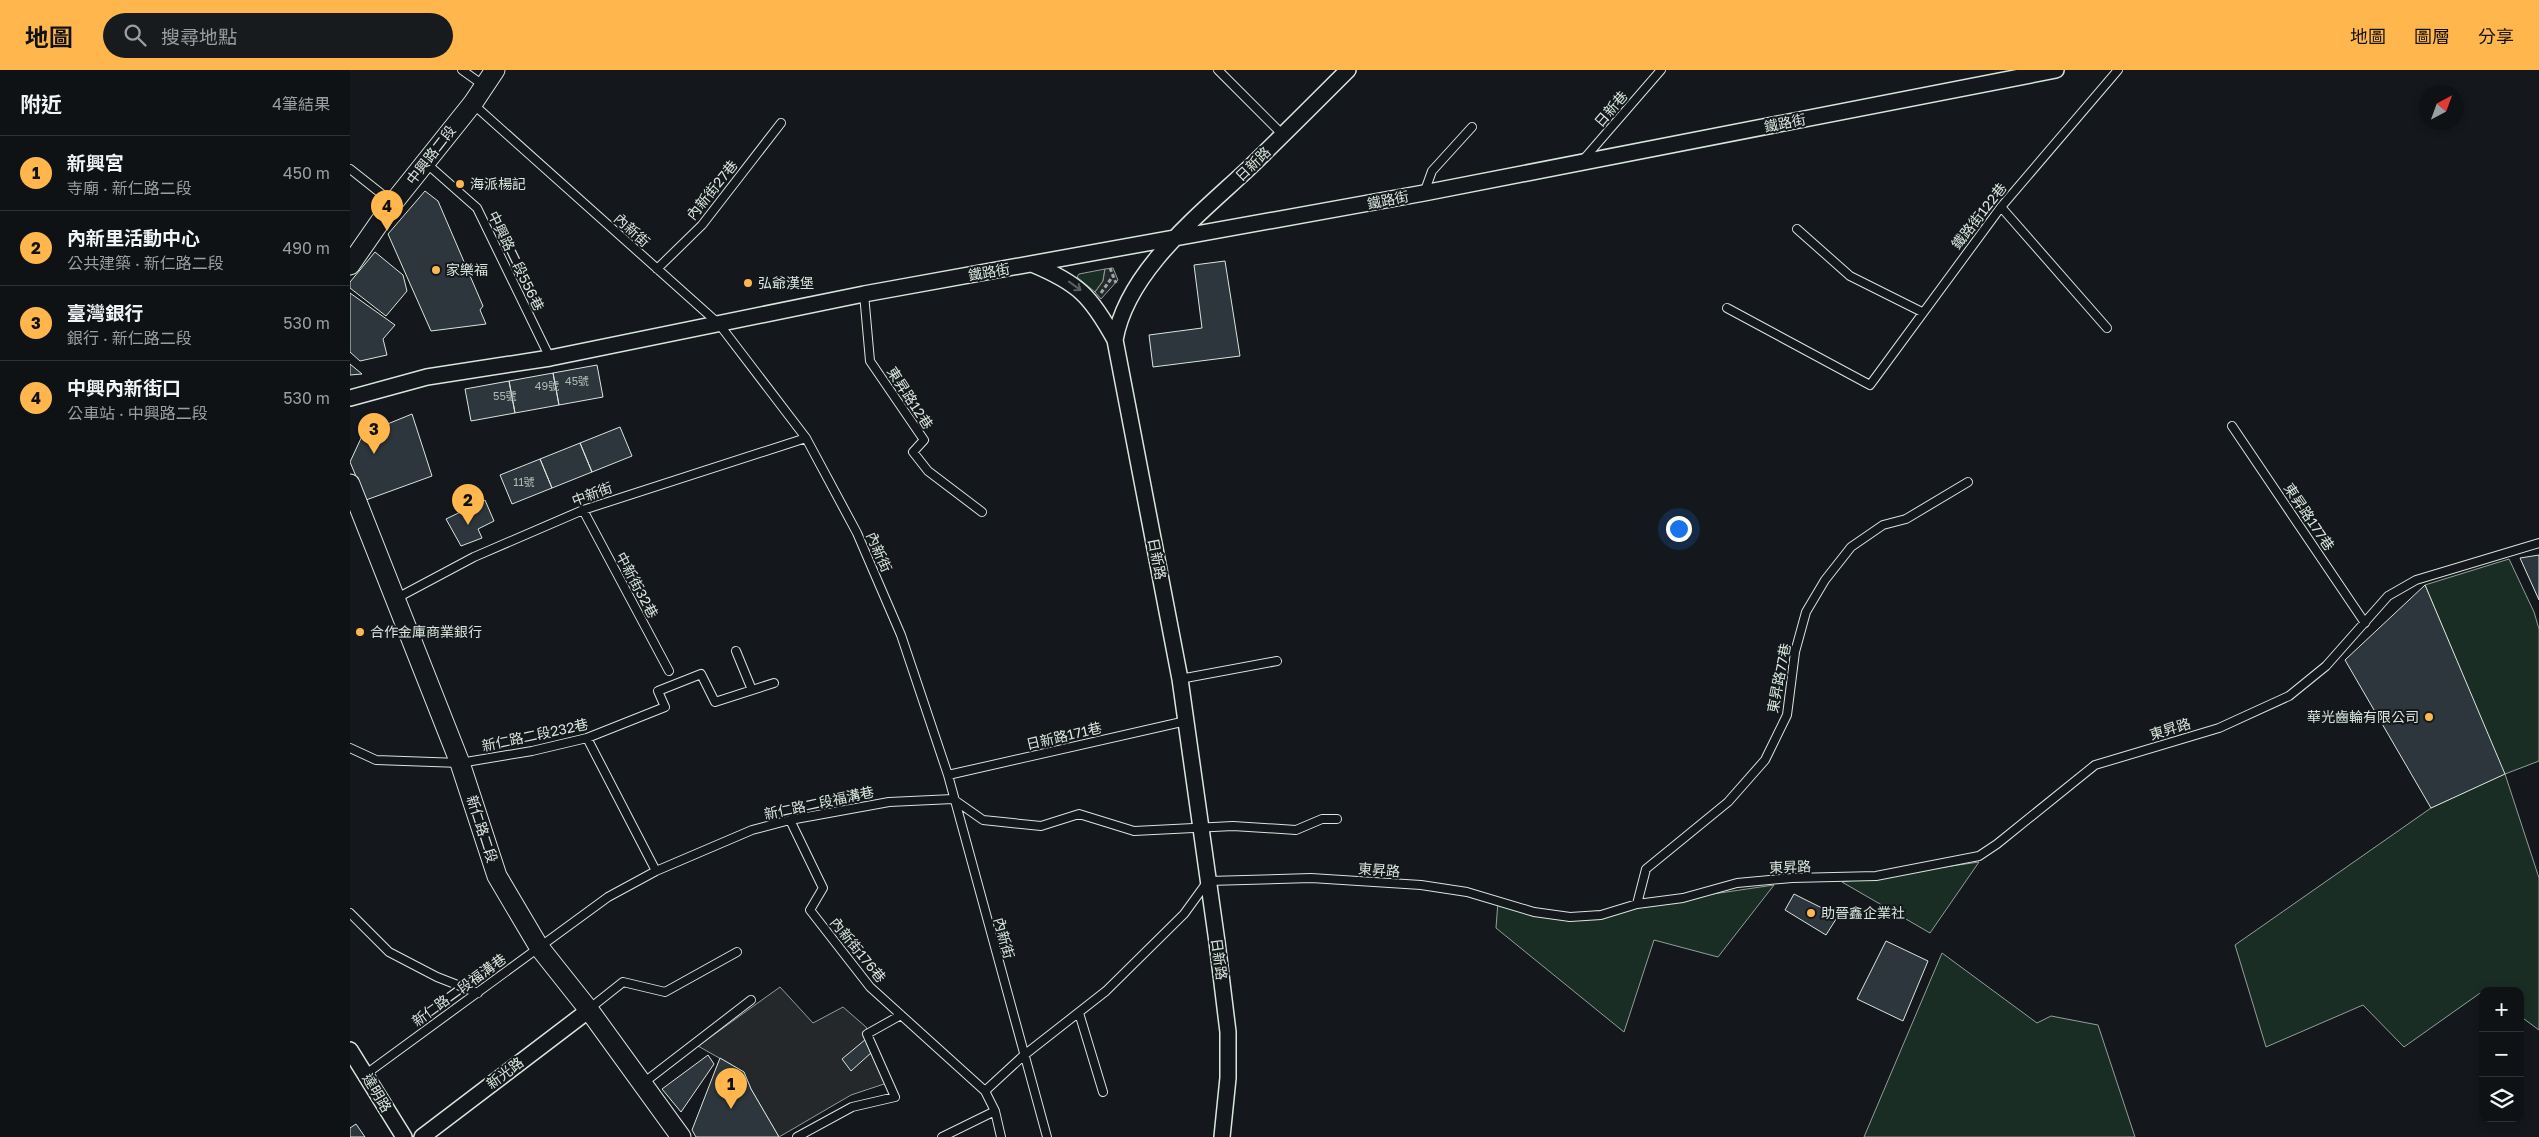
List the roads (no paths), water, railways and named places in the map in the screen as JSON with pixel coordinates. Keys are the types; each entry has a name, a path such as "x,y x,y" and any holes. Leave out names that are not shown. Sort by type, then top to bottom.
{"street":[{"name":"中興路二段","path":"350,265 393,203 473,103 483,85 495,70"},
{"name":"日新路","path":"1222,1137 1228,1078 1228,1032 1202,829 1180,679 1115,340 1120,316 1128,300 1175,238 1348,70"},
{"name":"鐵路街","path":"350,398 427,377 550,358 864,294 1580,164 2056,70"},
{"path":"1032,264 1059,276 1082,291 1096,307 1115,340"},
{"name":"新仁路二段","path":"350,484 397,598 460,763 497,876 539,947 589,1010 680,1136"},
{"name":"新光路","path":"422,1137 589,1010"},
{"name":"達明路","path":"350,1050 404,1137"}],"lane":[{"path":"462,70 483,85"},
{"path":"1218,70 1283,135"},
{"name":"日新巷","path":"1580,164 1660,70"},
{"name":"鐵路街122巷","path":"1727,308 1870,384 2001,207 2118,70"},
{"name":"內新街","path":"473,103 719,324 806,438 857,533 902,635 948,775 953,799 1047,1137"},
{"name":"內新街27巷","path":"657,269 702,225 781,122"},
{"path":"1424,193 1432,171 1472,127"},
{"name":"中興路二段556巷","path":"426,163 477,208 550,358"},
{"path":"350,169 393,203"},
{"path":"2001,207 2107,328"},
{"path":"1797,229 1850,276 1922,312"},
{"name":"東昇路12巷","path":"864,294 870,361 924,440 913,452 928,471 982,512"},
{"name":"東昇路177巷","path":"2232,426 2365,623"},
{"name":"中新街","path":"397,598 474,557 583,510 806,438"},
{"name":"東昇路77巷","path":"1637,904 1646,869 1728,802 1765,760 1786,715 1795,652 1806,612 1825,580 1851,547 1883,525 1906,519 1968,482"},
{"name":"中新街32巷","path":"583,510 669,671"},
{"name":"東昇路","path":"1208,881 1311,878 1422,885 1467,892 1534,912 1570,917 1601,915 1637,904 1683,898 1737,883 1792,878 1876,876 1979,856 1997,844 2094,765 2218,728 2289,696 2326,666 2388,596 2416,580 2539,543"},
{"path":"736,651 752,690"},
{"path":"1180,679 1277,661"},
{"name":"新仁路二段232巷","path":"350,748 376,760 460,763 532,752 587,738 665,707 658,691 701,674 715,702 774,682"},
{"name":"日新路171巷","path":"948,775 1186,721"},
{"path":"587,738 656,871"},
{"path":"953,799 983,820 1041,826 1080,814 1134,831 1233,826 1296,830 1322,819 1337,819"},
{"name":"新仁路二段福溝巷","path":"366,1074 608,897 656,871 752,830 790,820 889,802 953,799"},
{"name":"內新街176巷","path":"790,820 823,888 810,910 870,987 985,1091 995,1111 1001,1137"},
{"path":"985,1091 1024,1056 1106,991 1184,914 1208,881"},
{"path":"350,913 389,952 437,977 478,993"},
{"path":"589,1010 623,982 665,992 737,952"},
{"path":"642,1084 751,1000"},
{"path":"1079,1013 1103,1092"},
{"path":"797,1137 852,1107 895,1097 867,1034 901,1014"},
{"path":"942,1137 995,1111"}],"place":[{"name":"海派楊記","path":"460,184"},
{"name":"中興內新街口","path":"387,231"},
{"name":"家樂福","path":"436,270"},
{"name":"弘爺漢堡","path":"748,283"},
{"name":"臺灣銀行","path":"374,454"},
{"name":"內新里活動中心","path":"468,525"},
{"name":"合作金庫商業銀行","path":"360,632"},
{"name":"華光齒輪有限公司","path":"2429,717"},
{"name":"助晉鑫企業社","path":"1811,913"},
{"name":"新興宮","path":"731,1109"}]}
